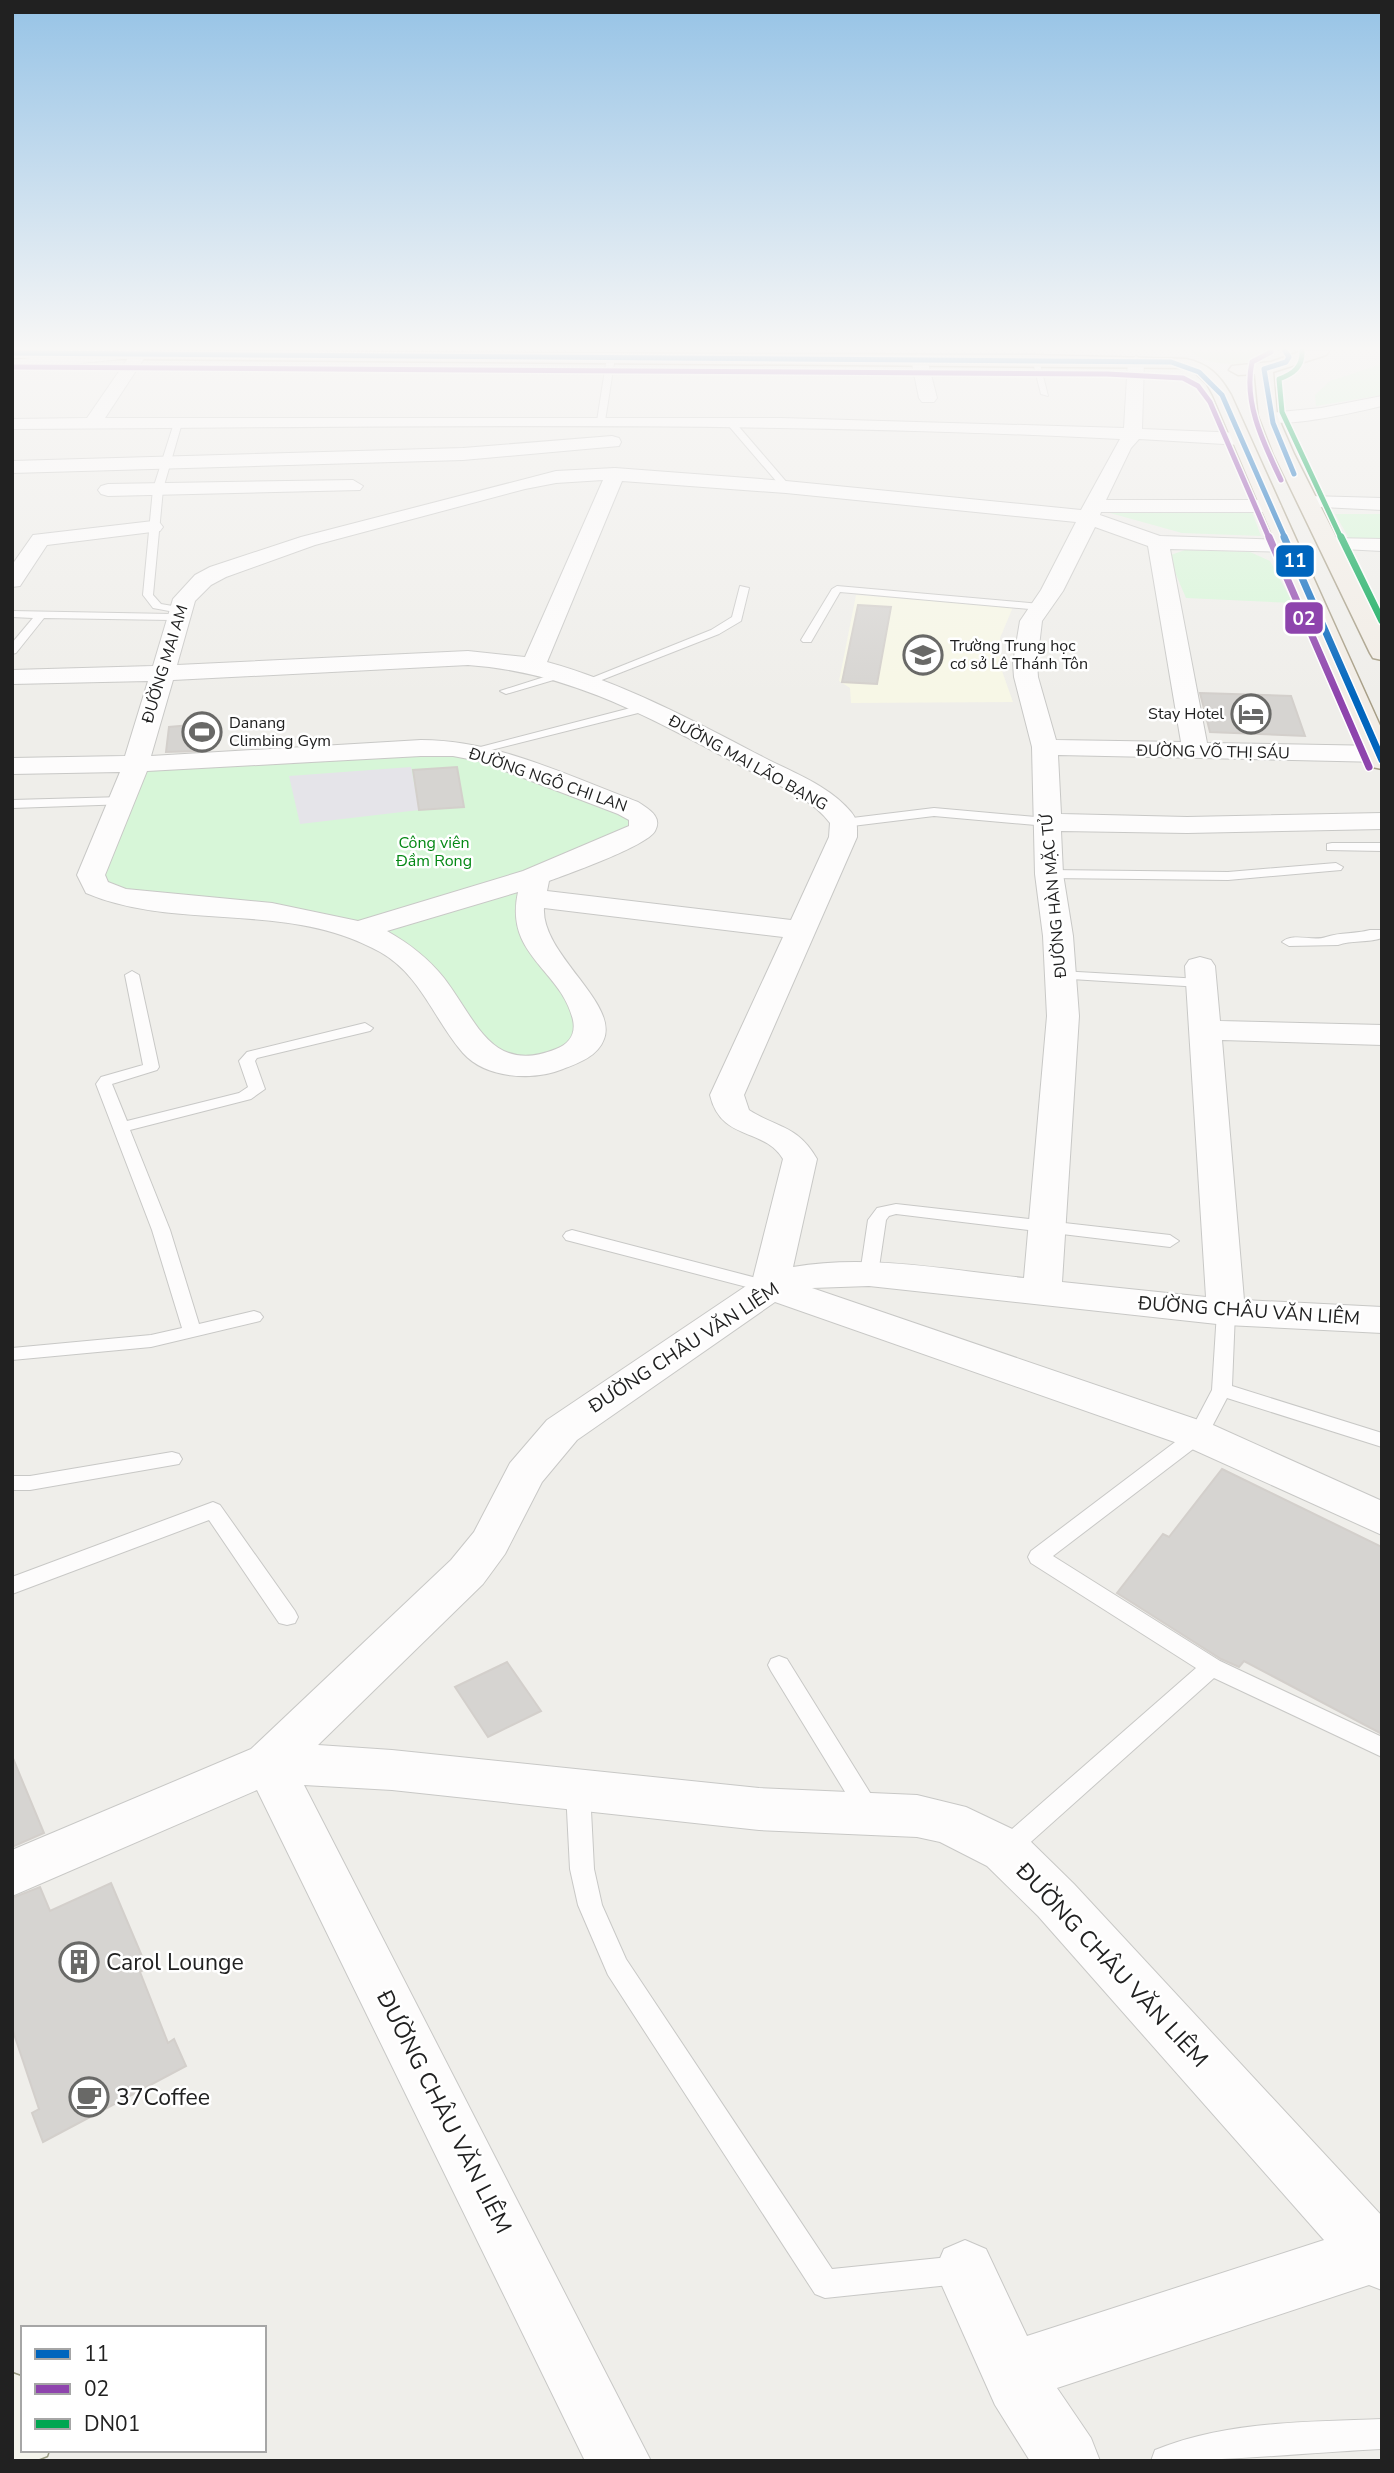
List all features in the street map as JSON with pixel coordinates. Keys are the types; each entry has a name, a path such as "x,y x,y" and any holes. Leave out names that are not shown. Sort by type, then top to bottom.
{"main road":[{"path":"1253,466 1381,756"},
{"path":"1290,466 1382,653"},
{"path":"12,2406 21,2427"}],"street":[{"path":"12,467 35,466"},
{"name":"ĐƯỜNG HÀN MẶC TỬ","path":"1042,1293 1063,1016 1058,936 1049,874 1045,747 1025,663 1031,621 1052,591 1075,549 1113,466"},
{"path":"534,666 576,572 615,474"},
{"name":"ĐƯỜNG MAI AM","path":"136,764 184,599 203,580 238,563 271,552 538,480 615,474 786,487 1090,512 1158,542 1286,540"},
{"path":"92,490 353,486"},
{"path":"1311,506 1382,504"},
{"path":"1090,512 1272,508"},
{"path":"12,581 40,539 153,527"},
{"path":"1328,539 1382,545"},
{"path":"1158,542 1196,752"},
{"name":"ĐƯỜNG MAI LÃO BẠNG","path":"12,677 164,673 468,658 498,659 574,678 646,708 804,790 835,811 844,823 843,837 727,1094 727,1104 739,1119 785,1138 800,1158 770,1287"},
{"name":"ĐƯỜNG VÕ THỊ SÁU","path":"1045,747 1381,756"},
{"name":"ĐƯỜNG NGÔ CHI LAN","path":"12,766 136,764 334,755 421,748 471,751 628,808 643,817 643,829 633,836 534,887 359,930"},
{"path":"136,764 123,802 91,875 91,881 96,887 106,893 134,900 300,915 359,930 381,939 401,952 422,972 476,1048 488,1057 508,1065 540,1066 577,1054 588,1042 591,1030 586,1012 569,983 535,938 530,923 534,887 800,930"},
{"path":"1047,822 1186,825 1382,821"},
{"path":"1200,974 1226,1312"},
{"path":"1205,1030 1382,1035"},
{"name":"ĐƯỜNG CHÂU VĂN LIÊM","path":"12,1874 268,1763 467,1572 490,1542 525,1474 562,1430 745,1307 770,1287 823,1274 869,1274 1226,1312 1382,1320"},
{"path":"770,1287 1198,1435 1382,1519"},
{"name":"ĐƯỜNG CHÂU VĂN LIÊM","path":"268,1763 392,1770 759,1809 917,1816 948,1822 1005,1850 1056,1900 1379,2257"},
{"name":"ĐƯỜNG CHÂU VĂN LIÊM","path":"268,1763 619,2461"},
{"path":"1012,2372 1379,2257"},
{"path":"965,2270 1012,2372 1068,2461"}],"lane":[{"path":"164,466 153,527 150,600 159,608 179,613"},
{"path":"769,466 786,487"},
{"path":"506,691 574,678 715,632 737,619 744,588"},
{"path":"807,640 837,589 1040,607"},
{"path":"12,614 179,613"},
{"path":"12,651 41,615"},
{"path":"471,751 646,708"},
{"path":"12,804 123,802"},
{"path":"844,823 934,812 1047,822"},
{"path":"1332,847 1382,847"},
{"path":"1049,874 1228,876 1336,867"},
{"path":"1289,942 1338,941 1334,937 1371,937 1370,934 1382,934"},
{"path":"1060,975 1200,974"},
{"path":"132,975 151,1065 148,1069 104,1082 161,1230 193,1333"},
{"path":"122,1127 245,1096 257,1089 247,1060 252,1055 365,1028"},
{"path":"869,1274 877,1220 883,1212 896,1209 1170,1241"},
{"path":"572,1236 770,1287"},
{"path":"1226,1312 1222,1390 1198,1435 1038,1558 1212,1667 1382,1748"},
{"path":"12,1354 151,1341 254,1317"},
{"path":"1222,1390 1382,1440"},
{"path":"12,1483 30,1483 172,1459"},
{"path":"12,1586 213,1510 287,1618"},
{"path":"779,1665 871,1814"},
{"path":"1005,1850 1212,1667"},
{"path":"578,1791 582,1869 590,1905 617,1967 825,2284 965,2270"},
{"path":"1166,2461 1193,2451 1262,2441 1382,2434"}],"shaded area":[{"name":"Trường Trung học cơ sở Lê Thánh Tôn","path":"856,595 1013,607 1000,638 1002,671 1013,702 851,703 850,688 839,681"},
{"path":"411,767 419,810 300,824 289,776"}],"green space":[{"path":"1237,509 1252,512 1261,536 1182,533 1110,513"},
{"path":"1335,514 1382,514 1382,539 1349,538"},
{"path":"1185,550 1250,552 1270,561 1293,603 1186,598 1168,556"},
{"name":"Công viên Đầm Rong","path":"471,751 643,817 643,829 536,877 532,898 586,1012 577,1053 508,1065 401,952 359,930 133,899 91,875 136,764"}],"building":[{"path":"858,605 891,607 877,684 842,682"},
{"name":"Stay Hotel","path":"1200,693 1291,696 1305,736 1210,732"},
{"path":"202,724 199,751 166,752 169,727"},
{"path":"457,767 464,807 419,810 413,770"},
{"path":"1222,1469 1382,1547 1382,1734 1244,1661 1239,1667 1221,1659 1117,1593 1163,1534 1169,1537"},
{"path":"507,1662 541,1711 488,1737 455,1687"},
{"path":"12,1756 44,1833 12,1847"},
{"path":"111,1883 147,1968 140,1972 168,2043 174,2039 186,2066 43,2142 32,2113 39,2109 12,2028 12,1898 40,1887 50,1911"}],"transit line":[{"name":"02","path":"1238,466 1369,767"},
{"name":"11","path":"1253,466 1382,760"},
{"name":"02","path":"1275,466 1281,480"},
{"name":"11","path":"1290,466 1294,474"},
{"name":"DN01","path":"1306,466 1382,621"}],"place":[{"name":"Trường Trung học cơ sở Lê Thánh Tôn","path":"923,655"},
{"name":"Stay Hotel","path":"1251,714"},
{"name":"Danang Climbing Gym","path":"202,732"},
{"name":"Carol Lounge","path":"79,1962"},
{"name":"37Coffee","path":"89,2097"}]}
